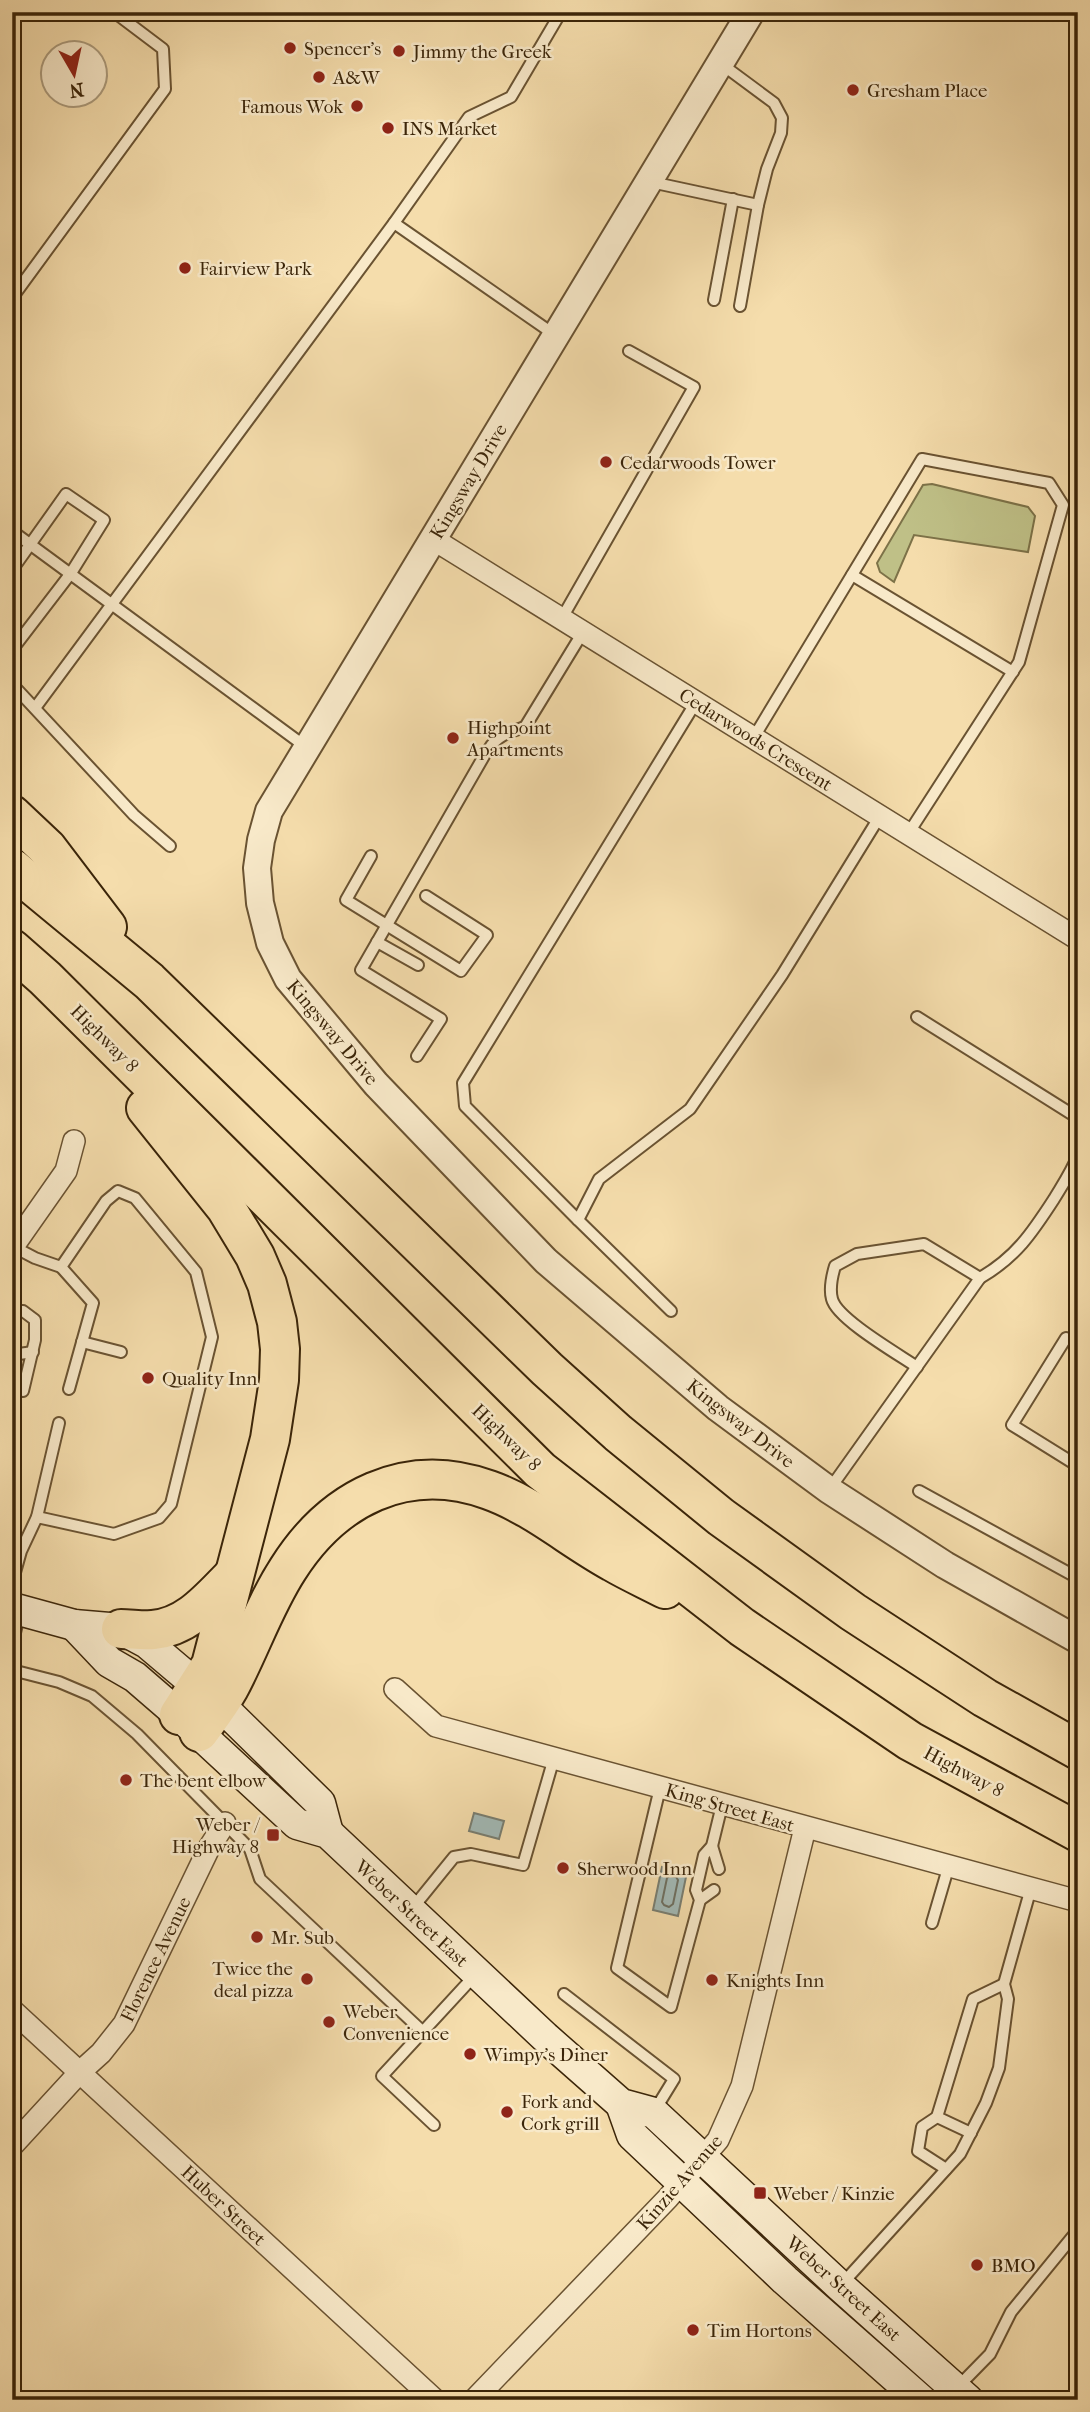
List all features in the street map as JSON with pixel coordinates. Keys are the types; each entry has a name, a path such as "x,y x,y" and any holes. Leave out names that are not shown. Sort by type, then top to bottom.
{"highway":[{"path":"12,815 47,848 149,981"},
{"path":"12,868 149,981 547,1369 618,1433 721,1517 853,1612 985,1698 1078,1750"},
{"name":"Highway 8","path":"12,949 45,978 540,1470 742,1627 910,1741 1078,1832"},
{"path":"112,1045 147,1111 226,1208 255,1256 267,1284 277,1322 280,1349 277,1403 270,1438 199,1709"},
{"path":"199,1709 289,1568 316,1532 341,1508 371,1491 406,1482 435,1479 489,1490 517,1503 613,1563 742,1627"},
{"path":"121,1629 154,1630 176,1624 199,1610 234,1574"}],"main road":[{"path":"15,1600 74,1625 121,1629 165,1656 199,1709"},
{"path":"74,1625 109,1662 199,1709"},
{"name":"Weber Street East","path":"199,1709 297,1824 328,1833 477,1974 621,2104 654,2113 956,2396"},
{"name":"Weber Street East","path":"621,2104 632,2135 785,2280 921,2400"}],"street":[{"name":"Kingsway Drive","path":"751,12 269,811 257,868 260,903 270,943 288,979 376,1084 546,1261 718,1408 830,1490 945,1565 1074,1630"},
{"name":"Cedarwoods Crescent","path":"433,539 1078,939"},
{"path":"13,1247 66,1171 74,1141"},
{"name":"King Street East","path":"395,1689 436,1726 1078,1901"},
{"name":"Florence Avenue","path":"12,2146 101,2053 124,2024 209,1848 225,1823"},
{"name":"Kinzie Avenue","path":"474,2400 704,2159 718,2140 742,2086 805,1828"},
{"name":"Huber Street","path":"12,2010 435,2400"}],"lane":[{"path":"12,298 165,89 163,49 114,12"},
{"path":"35,708 394,223 469,117 510,97 561,12"},
{"path":"720,63 774,103 782,118 781,133 767,169 758,205 740,306"},
{"path":"648,181 758,205"},
{"path":"714,300 733,199"},
{"path":"394,223 555,336"},
{"path":"562,618 694,387 629,351"},
{"path":"754,737 922,459 1049,483 1063,505 1019,662 908,834"},
{"path":"12,570 66,495 104,520 71,573 12,650"},
{"path":"12,531 307,747"},
{"path":"852,575 1013,672"},
{"path":"417,1056 441,1019 360,970 494,742 506,733 525,727 583,632"},
{"path":"12,684 134,815 170,846"},
{"path":"671,1311 465,1106 463,1083 696,702"},
{"path":"578,1220 599,1179 690,1109 782,975 880,816"},
{"path":"371,856 345,900 461,971 487,935 426,896"},
{"path":"377,942 418,965"},
{"path":"917,1017 1078,1118"},
{"path":"830,1490 980,1278 1000,1266 1030,1237 1078,1155"},
{"path":"37,1517 114,1534 159,1518 171,1504 212,1337 196,1272 135,1198 118,1191 106,1201 61,1266"},
{"path":"917,1367 842,1315 832,1300 831,1280 835,1266 857,1254 923,1244 980,1278"},
{"path":"13,1247 35,1258 61,1266 93,1303 69,1389"},
{"path":"12,1311 23,1311 35,1320 33,1352 23,1391"},
{"path":"1066,1338 1012,1425 1078,1466"},
{"path":"82,1342 121,1352"},
{"path":"12,1355 33,1352"},
{"path":"12,1646 21,1551 37,1517 59,1423"},
{"path":"919,1491 1078,1578"},
{"path":"12,1670 59,1682 92,1696 138,1734 250,1849 260,1879 422,2031"},
{"path":"410,1912 454,1857 471,1854 523,1864 554,1758"},
{"path":"660,1788 617,1968 671,2007 700,1900 714,1889"},
{"path":"700,1900 696,1890 704,1855 712,1846 722,1805"},
{"path":"712,1846 719,1870"},
{"path":"932,1923 949,1865"},
{"path":"840,2286 960,2154 986,2103 999,2068 1008,1999 1004,1984 1031,1888"},
{"path":"434,2125 382,2076 477,1974"},
{"path":"946,2169 918,2151 922,2127 937,2117 973,1999 1004,1984"},
{"path":"564,1994 674,2079 654,2113"},
{"path":"937,2117 971,2133"},
{"path":"956,2396 990,2354 1011,2312 1078,2230"}],"green space":[{"path":"932,484 1028,507 1035,516 1028,552 914,535 894,582 880,572 877,563 923,485"}],"water":[{"path":"474,1813 504,1821 499,1839 469,1831"},
{"path":"662,1867 687,1872 678,1916 653,1910"}],"place":[{"name":"Spencer's","path":"290,48"},
{"name":"Jimmy the Greek","path":"399,51"},
{"name":"A&W","path":"319,77"},
{"name":"Gresham Place","path":"853,90"},
{"name":"Famous Wok","path":"357,106"},
{"name":"INS Market","path":"388,128"},
{"name":"Fairview Park","path":"185,268"},
{"name":"Cedarwoods Tower","path":"606,462"},
{"name":"Highpoint Apartments","path":"453,738"},
{"name":"Quality Inn","path":"148,1378"},
{"name":"The bent elbow","path":"126,1780"},
{"name":"Weber / Highway 8","path":"273,1835"},
{"name":"Sherwood Inn","path":"563,1868"},
{"name":"Mr. Sub","path":"257,1937"},
{"name":"Twice the deal pizza","path":"307,1979"},
{"name":"Knights Inn","path":"712,1980"},
{"name":"Weber Convenience","path":"329,2022"},
{"name":"Wimpy's Diner","path":"470,2054"},
{"name":"Fork and Cork grill","path":"507,2112"},
{"name":"Weber / Kinzie","path":"760,2193"},
{"name":"BMO","path":"977,2265"},
{"name":"Tim Hortons","path":"693,2330"}]}
